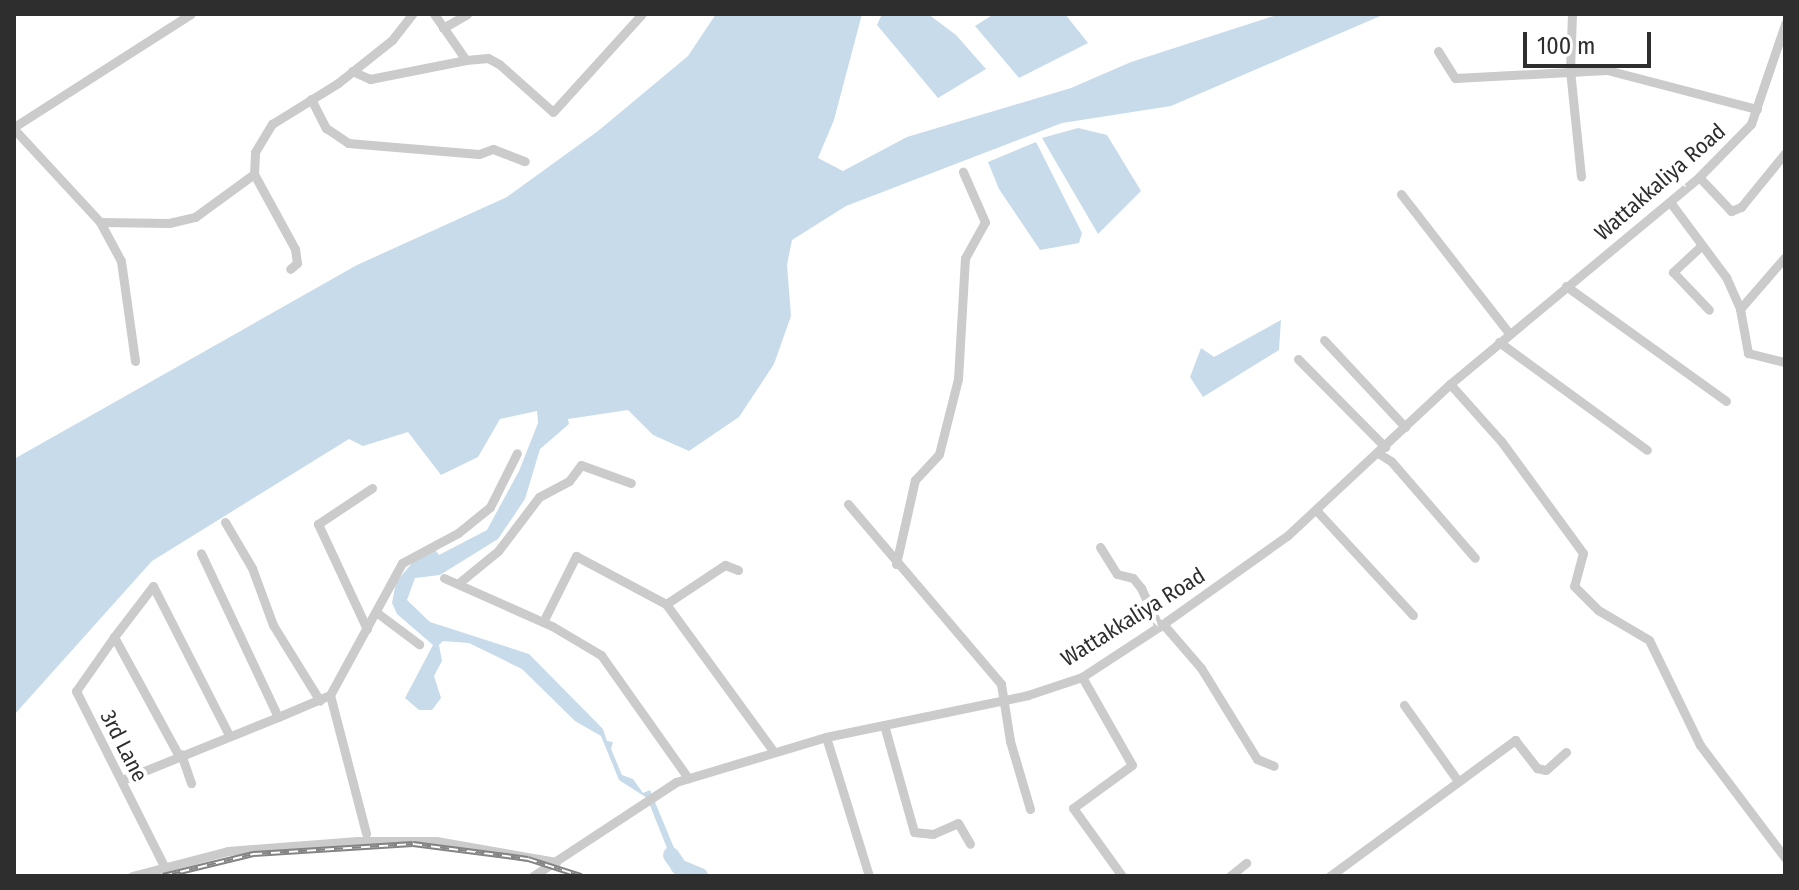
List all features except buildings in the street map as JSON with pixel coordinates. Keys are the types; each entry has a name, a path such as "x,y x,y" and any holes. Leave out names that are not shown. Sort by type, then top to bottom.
{"street":[{"path":"135,361 121,261 100,222 14,128 191,14"},
{"path":"290,269 297,263 295,249 254,174 262,135 392,40 412,14"},
{"path":"434,14 466,60"},
{"path":"443,28 467,14"},
{"path":"352,71 370,79 488,58 499,64 553,112 642,14"},
{"path":"1572,14 1570,70 1581,176"},
{"name":"Wattakkaliya Road","path":"533,876 662,791 688,778 826,737 1003,699 1082,677 1161,626 1316,510 1450,384 1670,202 1748,130 1785,24"},
{"path":"1438,51 1455,78 1607,70 1757,109"},
{"path":"311,99 326,128 348,143 479,154 493,149 525,161"},
{"path":"1699,177 1731,211 1741,207 1785,153"},
{"path":"896,564 915,480 939,454 958,379 965,258 985,222 963,172"},
{"path":"100,222 169,223 195,217 254,174"},
{"path":"1401,194 1509,333"},
{"path":"1670,202 1726,277 1740,309 1748,353 1785,362"},
{"path":"1702,245 1673,272 1709,310"},
{"path":"1740,309 1785,257"},
{"path":"1566,286 1726,401"},
{"path":"1324,340 1405,427"},
{"path":"1499,342 1647,450"},
{"path":"1298,359 1475,558"},
{"path":"1450,384 1501,441 1583,553 1574,586 1598,610 1649,640 1700,745 1785,858"},
{"path":"122,780 330,695 402,563 458,533 490,507 517,453"},
{"path":"462,583 498,551 539,497 569,481 581,465 631,483"},
{"path":"367,629 318,524 372,488"},
{"path":"848,504 896,564 965,637 1001,684 1030,809"},
{"path":"1316,510 1413,615"},
{"path":"225,522 252,568 273,625 320,701"},
{"path":"1100,547 1117,574 1133,578 1161,626 1201,668 1257,759 1274,766"},
{"path":"201,553 278,717"},
{"path":"543,622 576,556 666,604 773,751"},
{"path":"666,604 725,565 738,570"},
{"path":"444,578 462,583 543,622 601,655 688,778"},
{"path":"191,783 180,755 114,637 153,586 229,735"},
{"path":"376,612 419,644"},
{"name":"3rd Lane","path":"114,637 76,691 167,871"},
{"path":"1082,677 1132,765 1073,808 1122,876"},
{"path":"330,695 366,833"},
{"path":"1404,705 1458,781"},
{"path":"884,725 914,832 933,834 958,823 970,844"},
{"path":"826,737 869,876"},
{"path":"1330,876 1515,740 1537,768 1552,767 1566,752"},
{"path":"132,876 167,871 228,851 358,841 436,841 556,862"},
{"path":"1230,876 1246,863"}],"water":[{"path":"716,14 862,14 834,120 818,158 843,171 907,137 1071,88 1131,62 1280,14 1385,14 1171,106 1062,123 846,206 792,240 787,265 791,316 774,364 739,417 689,451 653,435 628,410 568,419 569,424 540,449 525,499 498,539 440,575 415,578 407,600 430,622 529,654 603,729 607,741 613,742 611,749 622,775 633,779 643,793 650,790 679,860 709,876 675,868 647,798 619,780 601,736 575,721 522,669 469,643 443,641 439,645 442,661 434,676 441,698 432,710 419,710 405,698 433,645 397,614 392,603 396,582 419,555 434,548 439,555 487,530 519,471 538,423 537,411 500,419 478,457 441,475 408,432 363,446 349,439 152,561 14,715 14,459 357,265 507,197 598,131 688,56"},
{"path":"882,14 928,14 956,35 986,69 938,98 877,25"},
{"path":"994,14 1065,14 1088,43 1019,78 975,26"},
{"path":"1078,128 1107,135 1141,191 1098,234 1042,138"},
{"path":"1036,142 1082,233 1079,243 1040,250 999,189 988,162"},
{"path":"1281,320 1279,350 1203,397 1190,377 1201,348 1214,357"}],"waterway":[{"path":"671,855 679,867 700,876"}],"railway":[{"path":"163,876 253,854 413,844 528,859 581,876"}]}
